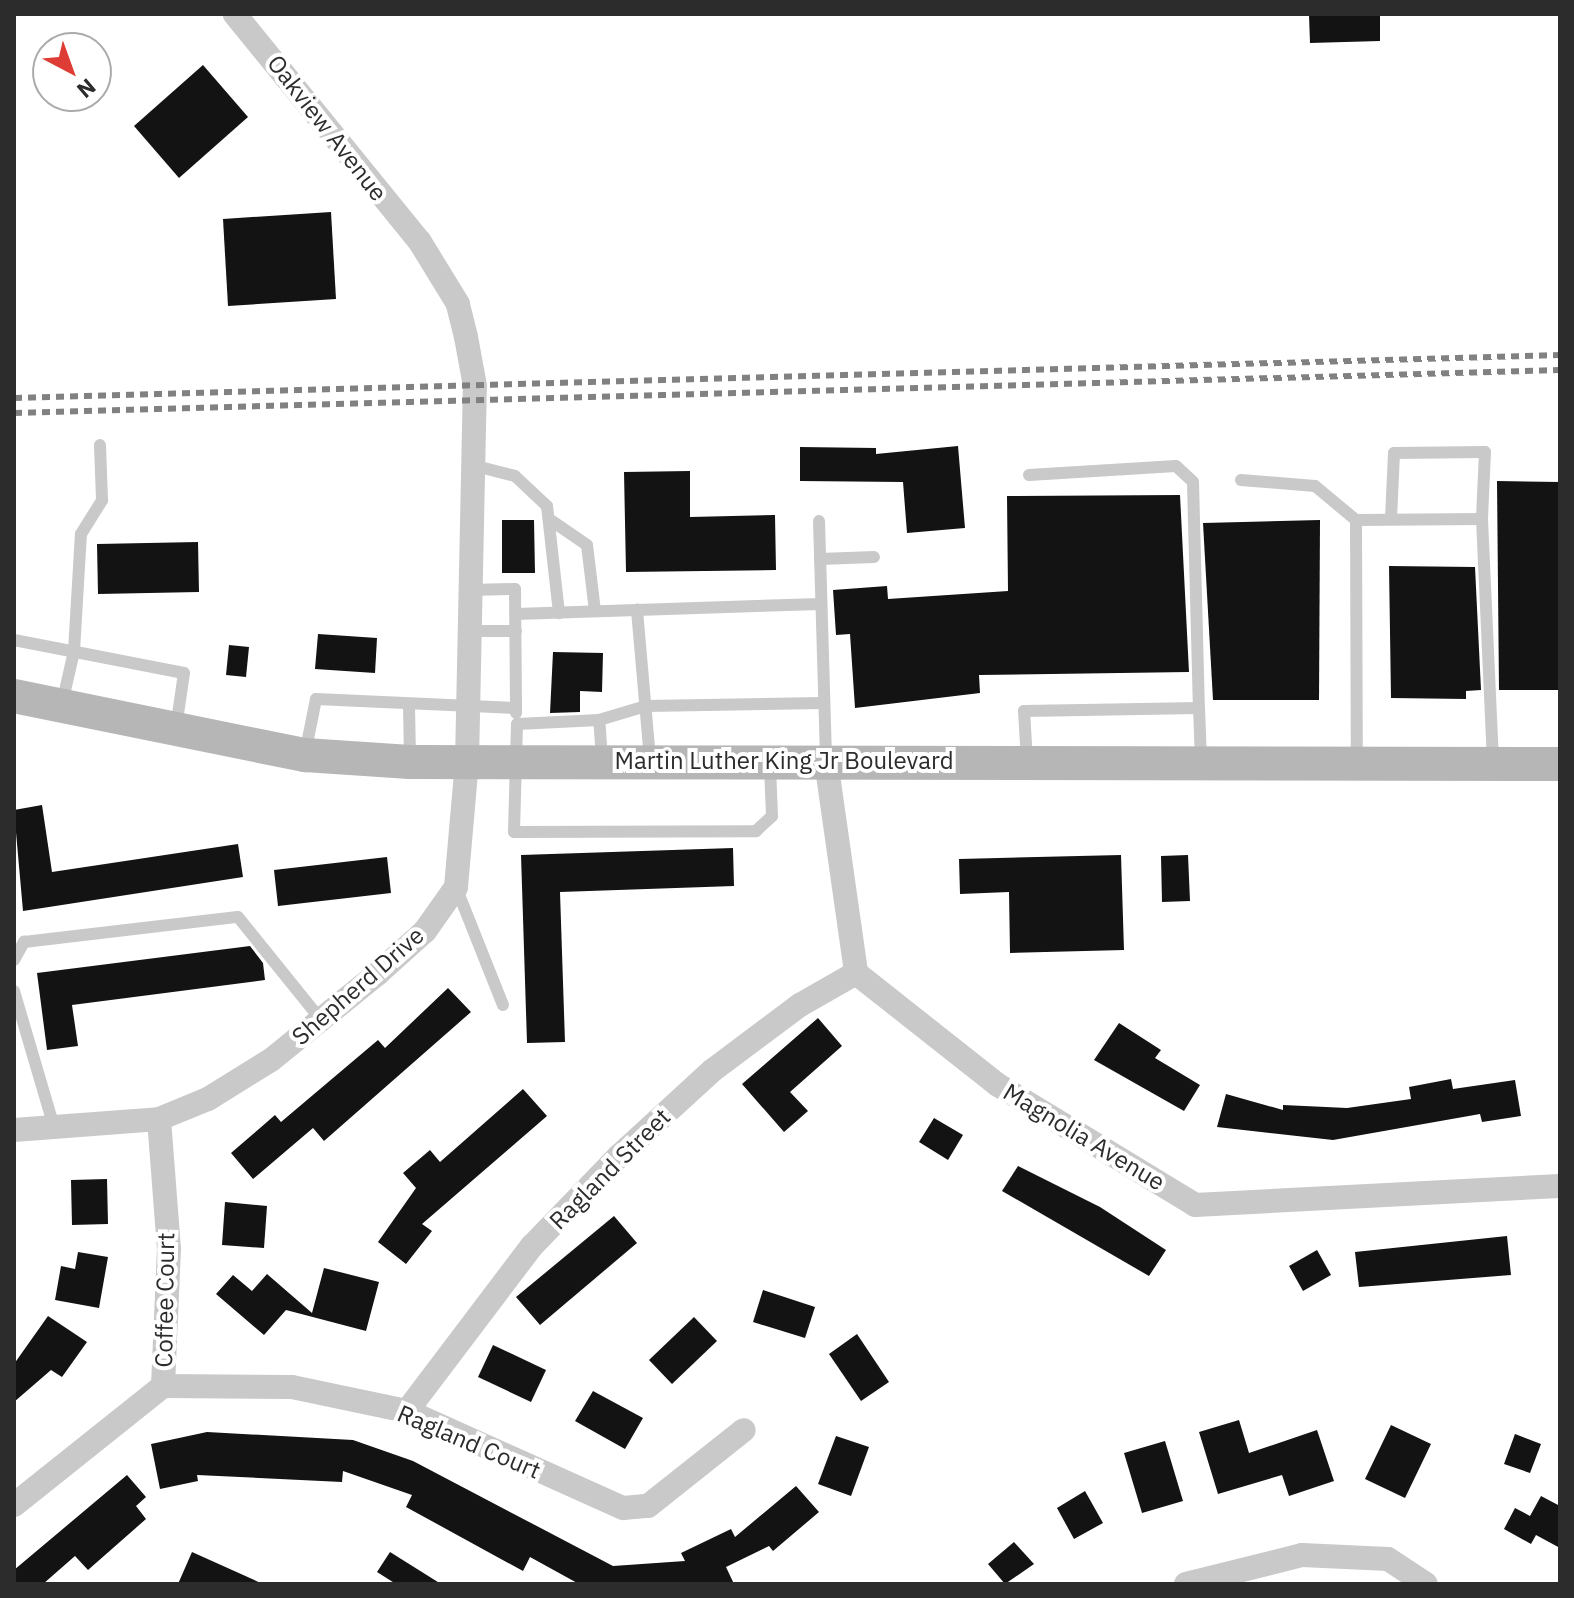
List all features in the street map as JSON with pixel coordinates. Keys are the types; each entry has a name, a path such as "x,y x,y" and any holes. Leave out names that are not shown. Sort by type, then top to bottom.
{"main road":[{"name":"Martin Luther King Jr Boulevard","path":"14,696 305,755 410,762 1027,761 1201,766 1560,764"}],"street":[{"name":"Oakview Avenue","path":"235,14 420,242 458,304 474,371 470,465"},
{"path":"456,887 467,762 470,465"},
{"path":"826,761 856,973"},
{"name":"Shepherd Drive","path":"14,1130 159,1119 221,1091 321,1020 425,931 456,887"},
{"name":"Magnolia Avenue","path":"856,973 998,1085 1195,1205 1560,1186"},
{"name":"Ragland Street","path":"407,1411 532,1246 619,1156 713,1070 800,1005 856,973"},
{"name":"Coffee Court","path":"14,1505 163,1386 169,1249 159,1119"},
{"name":"Ragland Court","path":"163,1386 292,1387 407,1411 623,1508 648,1506 744,1430"},
{"path":"1186,1584 1302,1555 1388,1559 1426,1584"}],"lane":[{"path":"61,707 74,651 81,534 102,500 100,445"},
{"path":"1391,519 1394,453 1485,452 1482,519 1493,764"},
{"path":"470,465 515,476 547,506 552,521 559,613"},
{"path":"1029,475 1176,466 1193,482 1201,766"},
{"path":"1241,480 1315,486 1356,520 1482,519"},
{"path":"1356,520 1357,765"},
{"path":"552,521 587,545 595,611"},
{"path":"819,521 826,761"},
{"path":"820,559 874,557"},
{"path":"468,590 515,589 517,724 512,829 517,834 765,828 772,816 770,762"},
{"path":"516,614 821,604"},
{"path":"637,610 650,762"},
{"path":"467,631 516,631"},
{"path":"14,640 184,673 175,731"},
{"path":"305,755 316,699 409,706 516,708"},
{"path":"517,724 599,720 646,706 823,703"},
{"path":"409,706 410,762"},
{"path":"1027,761 1024,711 1199,708"},
{"path":"599,720 603,762"},
{"path":"456,887 503,1005"},
{"path":"14,960 24,942 238,917 321,1020"},
{"path":"14,991 54,1127"}],"building":[{"path":"1380,14 1380,41 1310,43 1309,15"},
{"path":"203,65 248,117 179,178 134,126"},
{"path":"331,212 336,299 228,306 223,219"},
{"path":"958,446 965,528 907,533 903,482 800,481 800,447 876,448 876,454"},
{"path":"690,471 690,517 775,515 776,570 626,572 624,472"},
{"path":"1497,481 1560,482 1560,690 1499,690"},
{"path":"1180,495 1189,672 979,675 980,693 855,708 850,634 836,635 833,590 887,586 888,599 1008,591 1007,496"},
{"path":"502,520 534,520 535,573 502,573"},
{"path":"1320,520 1319,700 1213,700 1203,523"},
{"path":"198,542 199,592 98,594 97,544"},
{"path":"1389,566 1475,567 1481,690 1466,691 1466,699 1391,698"},
{"path":"318,634 377,638 375,673 315,669"},
{"path":"229,645 249,647 246,677 226,675"},
{"path":"553,652 603,653 602,692 580,691 580,712 550,713"},
{"path":"42,805 52,872 238,844 243,877 23,911 14,810"},
{"path":"733,848 734,886 560,892 565,1042 527,1043 521,855"},
{"path":"1121,855 1124,950 1010,953 1009,892 960,894 959,859"},
{"path":"1188,855 1190,901 1162,902 1161,856"},
{"path":"387,857 391,893 278,906 274,870"},
{"path":"250,946 263,963 265,980 72,1005 78,1046 47,1050 37,973"},
{"path":"448,988 471,1012 324,1141 313,1128 253,1179 231,1153 275,1115 281,1122 378,1040 385,1048"},
{"path":"818,1018 842,1046 790,1092 808,1111 784,1132 742,1084"},
{"path":"1119,1023 1161,1050 1155,1058 1200,1085 1184,1111 1094,1060"},
{"path":"1451,1079 1453,1089 1515,1080 1521,1116 1482,1122 1480,1114 1333,1140 1217,1127 1226,1094 1283,1110 1283,1105 1347,1108 1411,1099 1409,1087"},
{"path":"523,1089 547,1116 422,1224 432,1231 406,1264 378,1242 416,1188 403,1173 430,1150 440,1162"},
{"path":"934,1118 963,1135 948,1160 919,1142"},
{"path":"1018,1166 1100,1207 1166,1250 1149,1276 1002,1191"},
{"path":"107,1179 108,1224 72,1225 71,1180"},
{"path":"225,1202 267,1206 264,1248 222,1245"},
{"path":"614,1216 637,1243 540,1325 516,1297"},
{"path":"1507,1236 1511,1275 1359,1287 1355,1252"},
{"path":"1317,1250 1331,1275 1303,1291 1289,1266"},
{"path":"78,1252 108,1257 99,1308 55,1300 61,1266 75,1269"},
{"path":"324,1268 379,1282 366,1331 286,1310 264,1335 216,1294 233,1275 252,1291 267,1274 312,1313"},
{"path":"763,1290 815,1307 805,1338 753,1322"},
{"path":"48,1316 87,1342 62,1377 51,1370 14,1402 14,1364"},
{"path":"694,1317 717,1341 672,1384 649,1360"},
{"path":"857,1334 889,1382 861,1401 829,1354"},
{"path":"493,1345 546,1370 531,1402 478,1377"},
{"path":"593,1391 643,1418 625,1449 575,1421"},
{"path":"1239,1420 1249,1453 1317,1430 1334,1481 1289,1496 1282,1475 1218,1494 1199,1432"},
{"path":"1391,1425 1431,1444 1405,1498 1365,1479"},
{"path":"207,1432 353,1440 413,1461 613,1566 685,1561 681,1553 731,1529 735,1537 796,1486 819,1512 773,1551 769,1546 726,1567 734,1584 579,1584 530,1557 523,1571 406,1507 412,1495 343,1471 342,1482 197,1475 198,1481 160,1489 151,1444"},
{"path":"1515,1434 1541,1444 1530,1473 1504,1464"},
{"path":"836,1436 869,1447 851,1496 818,1484"},
{"path":"1165,1441 1183,1501 1142,1513 1124,1453"},
{"path":"127,1475 146,1497 136,1506 146,1519 88,1570 75,1556 43,1584 14,1584 14,1570"},
{"path":"1085,1491 1103,1523 1074,1539 1057,1508"},
{"path":"1541,1496 1560,1506 1560,1548 1536,1535 1531,1544 1504,1529 1515,1508 1530,1516"},
{"path":"1014,1542 1034,1564 1005,1584 988,1564"},
{"path":"192,1552 263,1584 178,1584"},
{"path":"390,1552 441,1584 396,1584 377,1572"}],"railway":[{"path":"14,398 1560,355"},
{"path":"14,413 1560,370"}]}
